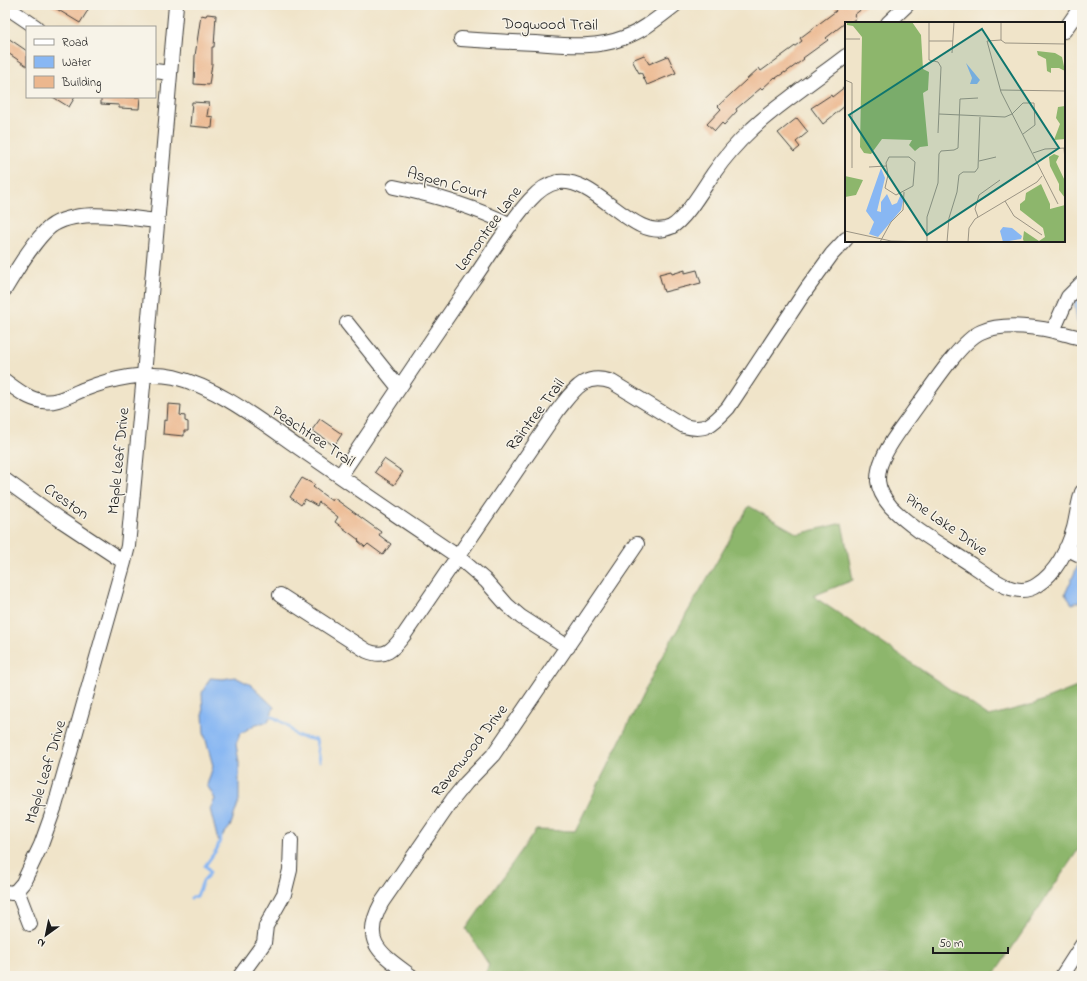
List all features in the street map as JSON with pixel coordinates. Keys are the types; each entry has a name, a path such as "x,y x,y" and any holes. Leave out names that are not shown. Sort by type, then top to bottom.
{"street":[{"name":"Maple Leaf Drive","path":"11,891 23,883 41,845 55,806 128,546 176,5"},
{"name":"Dogwood Trail","path":"461,39 578,45 602,44 625,38 638,32 675,5"},
{"path":"889,22 907,5"},
{"path":"1065,30 1082,5"},
{"path":"5,6 35,26"},
{"name":"Lemontree Lane","path":"340,476 511,225 530,200 541,189 552,183 565,181 572,182 583,187 644,227 662,229 672,226 683,216 716,170 752,129 769,114 845,57"},
{"path":"156,71 170,73"},
{"name":"Aspen Court","path":"394,187 471,208 511,225"},
{"path":"5,289 38,240 50,227 62,220 83,215 101,215 158,221"},
{"name":"Raintree Trail","path":"280,595 367,651 381,655 394,647 404,635 558,410 580,384 595,378 612,382 684,426 694,428 706,427 718,419 728,408 806,290 832,254 845,240"},
{"path":"1053,331 1068,298 1082,283"},
{"path":"347,323 399,388"},
{"name":"Pine Lake Drive","path":"1082,338 1053,331 1024,327 989,329 973,336 961,348 941,373 900,431 881,463 878,480 884,497 890,506 900,516 1007,587 1025,590 1037,585 1047,577 1066,548 1074,528 1082,492"},
{"name":"Peachtree Trail","path":"5,381 30,398 46,402 62,399 99,384 144,375 174,377 199,385 218,394 457,556 521,617 568,647"},
{"name":"Creston","path":"7,481 59,519 124,562"},
{"name":"Ravenwood Drive","path":"411,976 386,958 379,950 373,935 372,925 376,913 453,799 492,755 568,647 637,544"},
{"path":"1066,548 1082,556"},
{"path":"240,976 265,942 266,926 282,899 288,883 291,840"},
{"path":"11,891 30,924"},
{"path":"1062,976 1082,945"}],"green space":[{"path":"749,506 798,534 842,523 853,580 813,596 989,716 1034,704 1082,685 1082,844 993,976 484,976 489,965 466,929 536,830 575,831 661,658"}],"water":[{"path":"1082,296 1082,326 1077,322 1074,302"},
{"path":"1082,562 1082,601 1072,604 1065,594 1079,563"},
{"path":"235,677 251,685 274,707 268,722 256,724 240,734 236,744 239,762 239,801 230,827 218,841 210,809 215,799 207,785 213,766 204,733 202,693 210,678 223,679"}],"building":[{"path":"50,5 81,5 88,10 80,23"},
{"path":"832,5 867,5 854,15 856,18 851,22 845,22 826,38 828,40 803,58 804,59 785,73 776,78 775,77 762,89 761,88 736,109 737,111 724,125 722,123 715,131 707,124 721,109 718,106 759,68 761,71 802,41 800,38 836,11"},
{"path":"207,14 216,15 209,85 194,84 195,56 201,15 206,16"},
{"path":"5,36 26,50 26,65 5,51"},
{"path":"644,55 649,64 668,56 676,73 647,85 641,72 639,73 632,60"},
{"path":"845,87 845,106 823,124 811,108 831,95 832,97"},
{"path":"55,98 74,98 69,107"},
{"path":"101,98 140,98 139,109 119,108 119,105 101,104"},
{"path":"192,102 209,103 207,116 213,117 212,128 190,126"},
{"path":"797,118 808,132 796,142 800,147 794,152 778,133"},
{"path":"685,270 685,273 697,270 701,283 664,292 659,274 671,271 672,274"},
{"path":"168,404 181,405 180,415 185,416 185,421 188,422 188,431 184,431 184,436 163,434 164,420 167,421"},
{"path":"320,419 342,434 334,446 312,430"},
{"path":"384,459 403,472 394,485 375,472"},
{"path":"302,478 315,485 313,487 332,501 334,498 381,532 379,535 391,544 383,555 368,544 365,547 358,541 359,540 335,522 338,517 319,502 317,506 305,499 301,505 290,497"}],"waterway":[{"path":"270,715 287,725 297,736 316,740 320,761"},
{"path":"191,898 197,896 203,881 210,873 208,868 205,866 217,849 221,837"}]}
